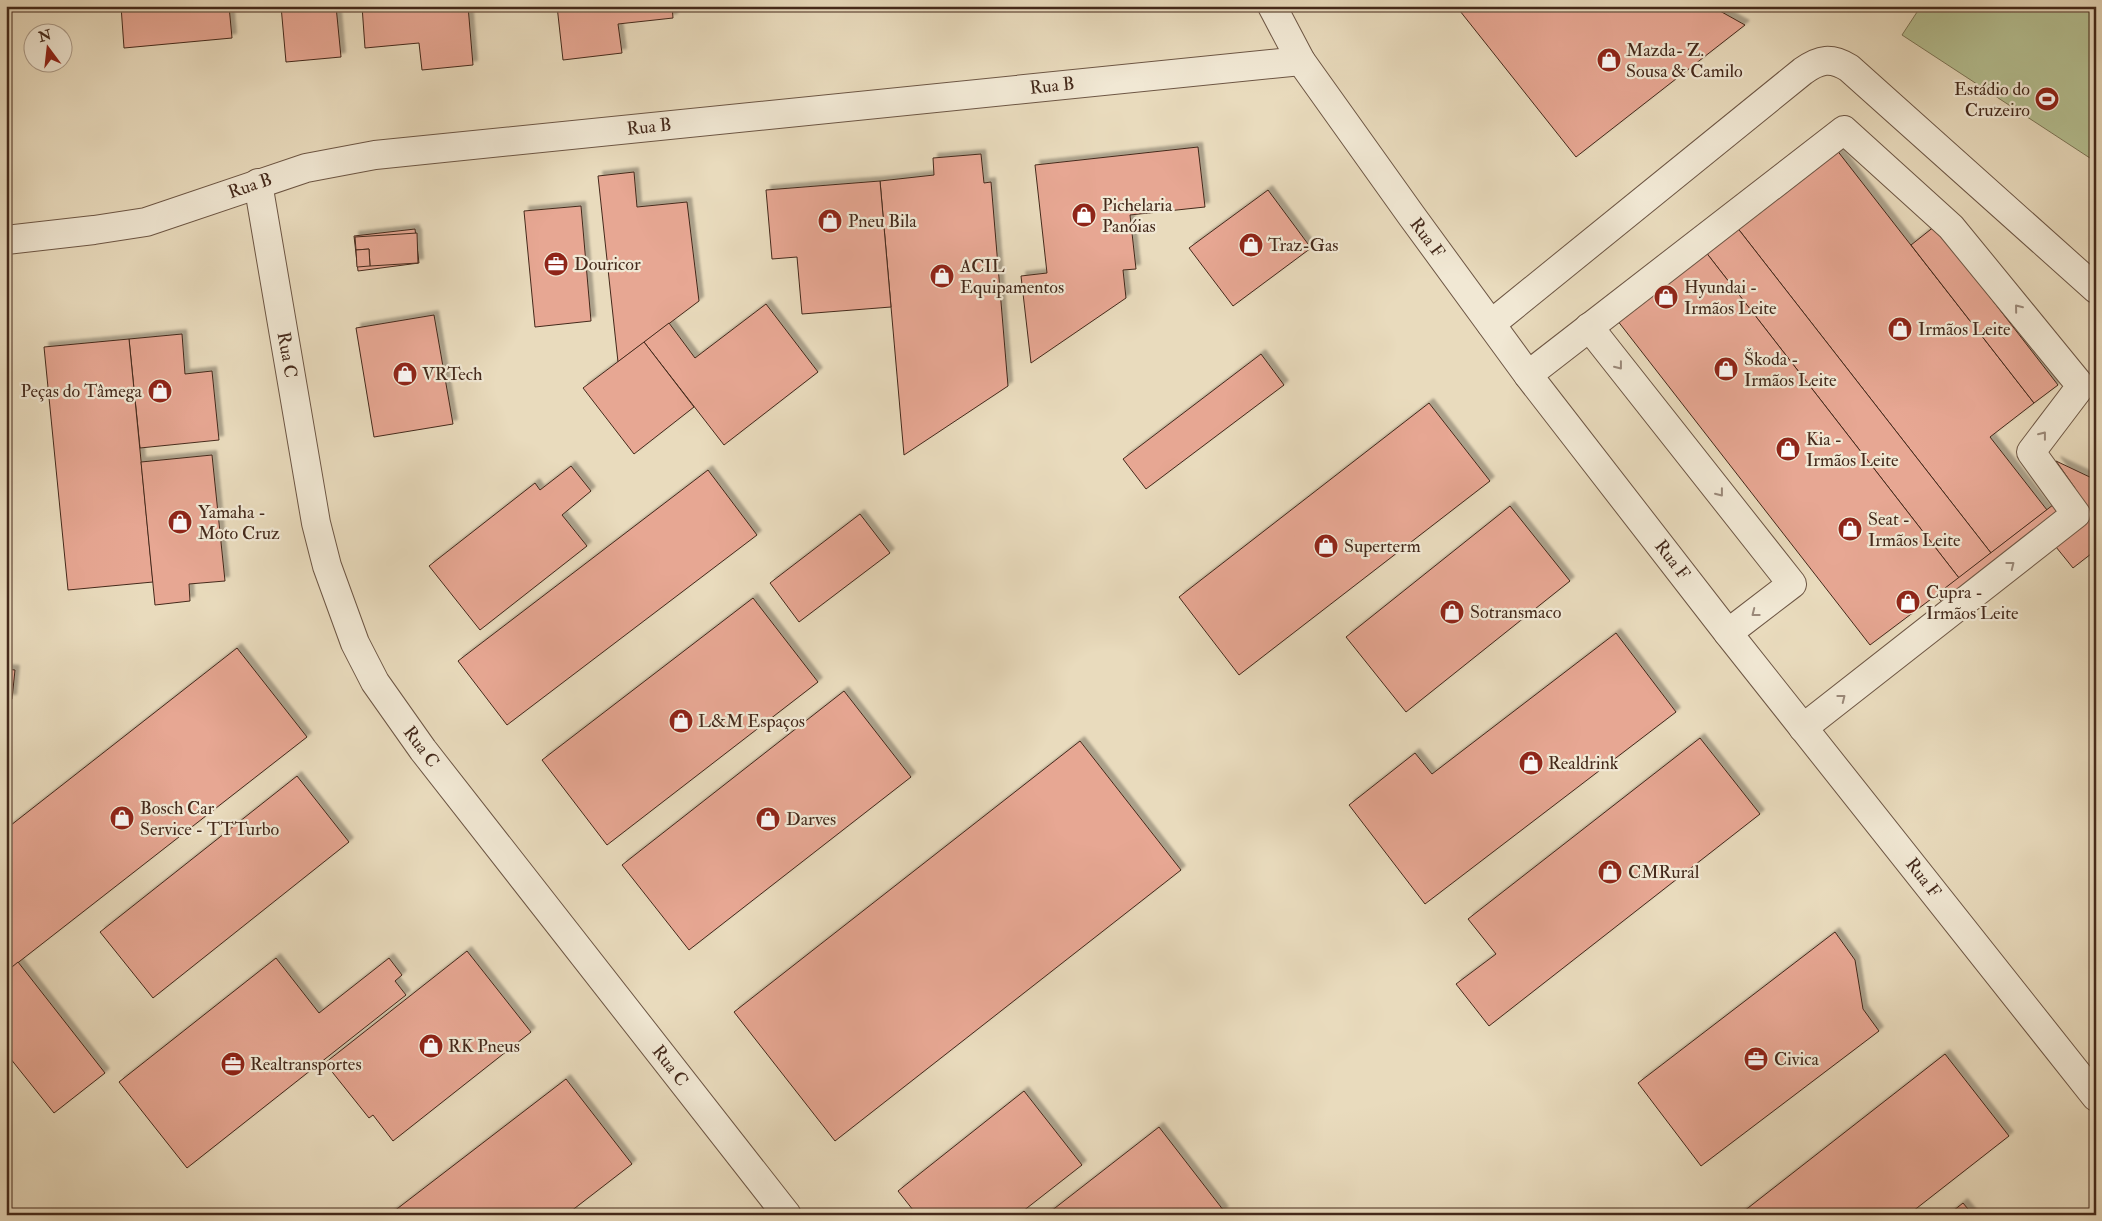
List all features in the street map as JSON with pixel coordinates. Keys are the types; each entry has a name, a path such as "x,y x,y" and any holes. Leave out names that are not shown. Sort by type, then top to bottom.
{"street":[{"name":"Rua F","path":"1272,6 1301,60 1410,215 1528,374 1728,633 2096,1097"},
{"name":"Rua B","path":"6,240 146,222 192,208 258,183 328,163 375,155 1301,60"},
{"path":"1491,324 1803,71 1822,60 1831,60 1849,68 2096,289"},
{"path":"1528,374 1844,130 1951,227 2081,386 2031,452 2076,514 1803,728"},
{"name":"Rua C","path":"258,183 316,523 340,606 355,643 375,682 423,750 787,1215"},
{"path":"1589,328 1792,584 1728,633"}],"green space":[{"name":"Estádio do Cruzeiro","path":"1921,6 2096,6 2096,162 1902,35"}],"building":[{"path":"121,6 229,6 232,38 124,48"},
{"path":"281,6 336,6 341,57 286,62"},
{"path":"362,6 468,6 473,65 422,70 419,43 365,48"},
{"path":"557,6 672,6 673,18 618,24 622,53 563,60"},
{"path":"1456,6 1711,6 1745,25 1576,157"},
{"path":"1198,147 1205,207 1130,215 1136,269 1123,270 1126,298 1031,363 1021,276 1047,273 1035,165"},
{"path":"1836,149 2034,403 1990,437 2047,510 1991,553 1736,226"},
{"path":"981,154 984,183 991,182 1008,386 904,455 880,181 934,175 933,158"},
{"path":"634,172 637,207 687,202 699,301 618,362 598,176"},
{"path":"880,181 891,307 802,314 797,257 772,259 766,190"},
{"path":"1268,190 1311,248 1233,306 1189,248"},
{"path":"581,206 591,321 535,327 524,211"},
{"path":"1736,226 1991,553 1959,578 1705,251"},
{"path":"1935,226 2058,385 2034,403 1911,245"},
{"path":"415,229 419,263 358,271 354,236"},
{"path":"417,233 418,263 370,266 369,249 356,250 355,237"},
{"path":"369,249 370,266 357,267 356,250"},
{"path":"1705,251 1959,578 1870,645 1617,320"},
{"path":"766,304 818,372 724,445 644,342 669,323 695,358"},
{"path":"434,315 453,424 374,437 356,328"},
{"path":"182,334 185,374 212,371 219,440 140,448 129,339"},
{"path":"129,339 153,582 68,590 44,347"},
{"path":"644,342 694,407 634,454 583,388"},
{"path":"1261,354 1284,385 1146,489 1123,459"},
{"path":"1429,403 1490,481 1239,675 1179,597"},
{"path":"212,455 225,581 189,584 190,601 155,605 141,462"},
{"path":"2056,461 2096,480 2096,550 2073,568 2056,547 1959,622 1936,595 2075,488"},
{"path":"571,466 591,491 562,515 587,546 480,630 429,566 535,483 540,490"},
{"path":"708,470 757,535 507,725 458,661"},
{"path":"1510,506 1570,581 1406,712 1346,637"},
{"path":"860,514 890,553 799,622 770,583"},
{"path":"753,598 818,682 607,845 542,760"},
{"path":"1616,633 1676,712 1425,904 1349,805 1415,753 1432,774"},
{"path":"237,648 307,737 6,972 6,829"},
{"path":"6,669 15,670 12,699 6,699"},
{"path":"844,691 911,777 689,950 622,865"},
{"path":"1700,738 1760,814 1489,1026 1456,984 1496,954 1468,919"},
{"path":"1080,741 1181,870 835,1141 734,1012"},
{"path":"297,776 349,842 153,998 100,932"},
{"path":"1835,932 1855,960 1863,1009 1879,1031 1701,1166 1638,1083"},
{"path":"467,951 531,1032 393,1141 373,1115 369,1118 325,1063"},
{"path":"276,958 319,1013 389,958 402,975 395,981 406,995 187,1168 119,1082"},
{"path":"18,962 105,1073 54,1113 6,1053 6,972"},
{"path":"1945,1054 2009,1136 1908,1215 1739,1215"},
{"path":"566,1079 632,1164 566,1215 389,1215"},
{"path":"1024,1091 1082,1165 1018,1215 917,1215 898,1191"},
{"path":"1159,1127 1224,1211 1219,1215 1046,1215"},
{"path":"1963,1203 1973,1215 1948,1215"}],"place":[{"name":"Mazda- Z. Sousa & Camilo","path":"1609,60"},
{"name":"Estádio do Cruzeiro","path":"2047,99"},
{"name":"Pichelaria Panóias","path":"1084,215"},
{"name":"Pneu Bila","path":"830,221"},
{"name":"Traz-Gas","path":"1251,245"},
{"name":"Douricor","path":"556,264"},
{"name":"ACIL Equipamentos","path":"942,276"},
{"name":"Hyundai - Irmãos Leite","path":"1666,297"},
{"name":"Irmãos Leite","path":"1900,329"},
{"name":"Škoda - Irmãos Leite","path":"1726,369"},
{"name":"VRTech","path":"405,374"},
{"name":"Peças do Tâmega","path":"160,391"},
{"name":"Kia - Irmãos Leite","path":"1788,449"},
{"name":"Yamaha - Moto Cruz","path":"180,522"},
{"name":"Seat - Irmãos Leite","path":"1850,529"},
{"name":"Superterm","path":"1326,546"},
{"name":"Cupra - Irmãos Leite","path":"1908,602"},
{"name":"Sotransmaco","path":"1452,612"},
{"name":"L&M Espaços","path":"681,721"},
{"name":"Realdrink","path":"1531,763"},
{"name":"Bosch Car Service - TTTurbo","path":"122,818"},
{"name":"Darves","path":"768,819"},
{"name":"CMRural","path":"1610,872"},
{"name":"RK Pneus","path":"431,1046"},
{"name":"Civica","path":"1756,1059"},
{"name":"Realtransportes","path":"233,1064"}]}
